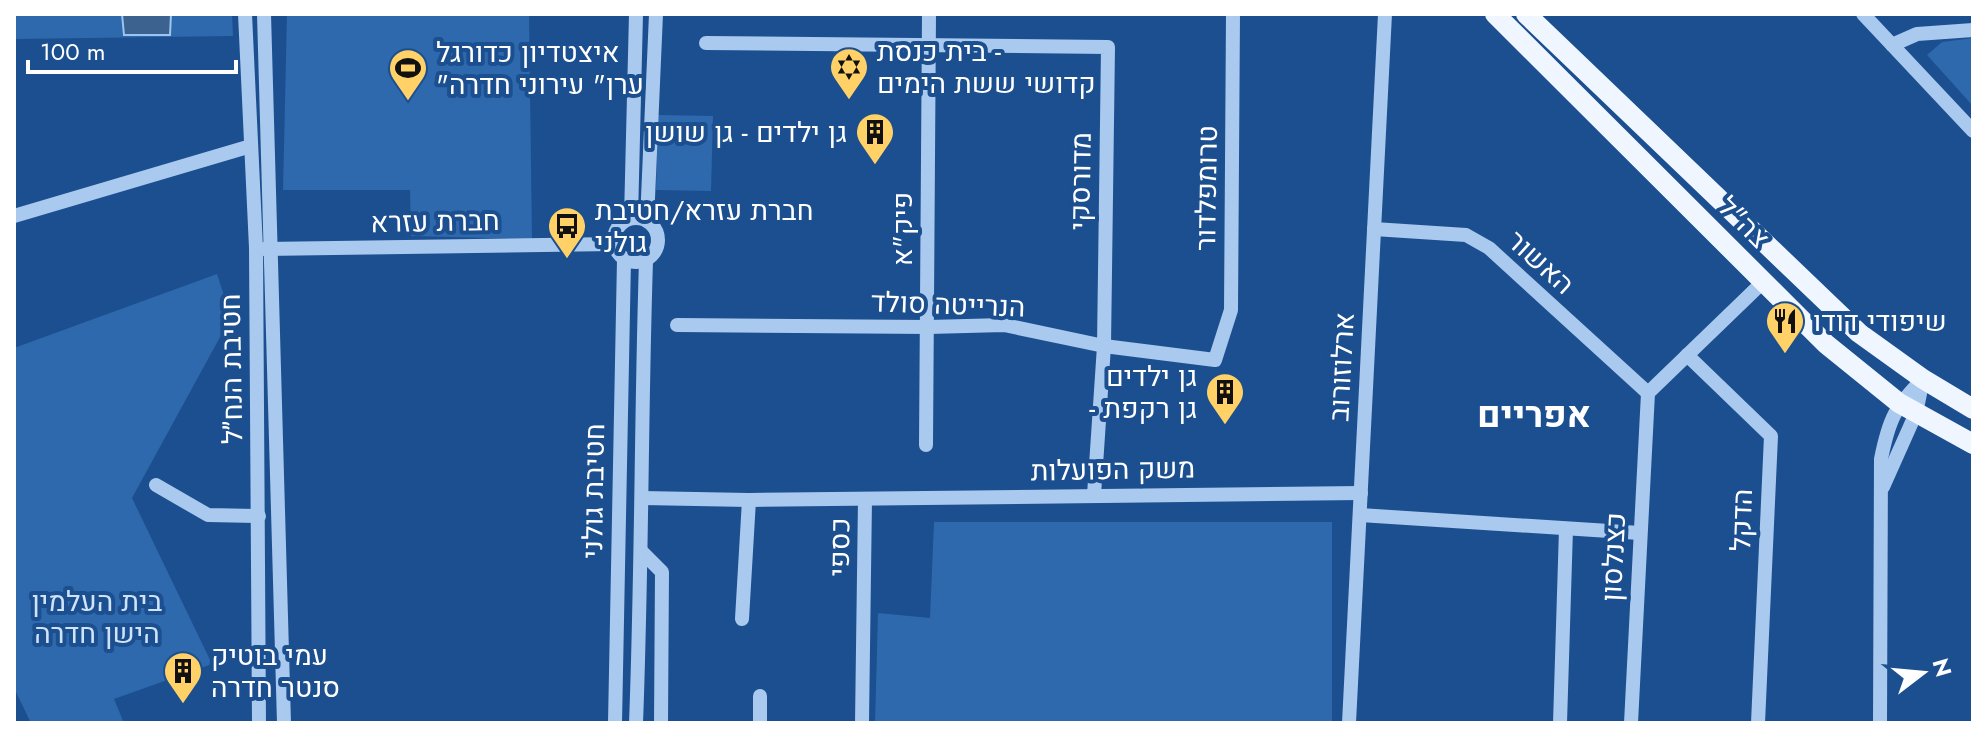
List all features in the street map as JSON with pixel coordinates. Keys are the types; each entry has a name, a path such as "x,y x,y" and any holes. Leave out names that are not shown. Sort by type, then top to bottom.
{"main road":[{"name":"צה\"ל","path":"1495,14 1826,344 1907,408 1973,444"},
{"name":"צה\"ל","path":"1526,14 1859,333 1923,379 1973,409"}],"street":[{"name":"חטיבת הנח״ל","path":"245,14 256,248 259,723"},
{"name":"חטיבת הנח״ל","path":"264,14 284,723"},
{"path":"631,218 647,221 657,231 658,245 646,261 624,259 614,244 616,231 631,218 636,14"},
{"path":"647,221 656,14"},
{"name":"פיק\"א","path":"926,445 929,14"},
{"name":"טרומפלדור","path":"1215,360 1231,310 1233,14"},
{"name":"ארלוזורוב","path":"1349,723 1385,14"},
{"path":"1863,14 1973,131"},
{"path":"1892,45 1917,34 1973,30"},
{"path":"706,43 928,46"},
{"name":"מדורסקי","path":"928,46 1108,47 1104,346 1094,495"},
{"path":"14,216 251,146"},
{"name":"האשור","path":"1374,229 1466,235 1489,248 1648,393"},
{"name":"חברת עזרא","path":"256,248 614,244"},
{"name":"חטיבת גולני","path":"615,723 624,259"},
{"name":"חטיבת גולני","path":"636,723 646,261"},
{"path":"1648,393 1764,281"},
{"name":"הנרייטה סולד","path":"677,325 1004,325 1104,346 1215,360"},
{"name":"הדקל","path":"1687,355 1771,436 1758,723"},
{"path":"1880,723 1880,495 1885,437 1907,408 1923,379"},
{"name":"כצנלסון","path":"1631,723 1648,393"},
{"path":"156,485 208,515 259,516"},
{"name":"משק הפועלות","path":"865,499 1361,493"},
{"name":"כספי","path":"642,498 865,499 862,723"},
{"path":"742,619 749,500"},
{"path":"1360,515 1640,533"},
{"path":"1560,723 1566,529"},
{"name":"חטיבת גולני","path":"642,552 662,572 661,723"},
{"path":"760,696 760,723"}],"green space":[{"path":"14,14 232,14 233,36 14,39"},
{"name":"איצטדיון כדורגל \"ערן\" עירוני חדרה","path":"287,14 529,14 532,239 411,236 410,190 283,190"},
{"path":"1973,38 1973,106 1927,55 1942,42"},
{"path":"658,115 713,116 711,191 656,190"},
{"name":"בית העלמין הישן חדרה","path":"217,274 231,317 132,498 212,664 114,699 124,723 31,723 14,688 14,348"},
{"path":"934,522 1332,522 1332,723 875,723 878,613 930,618"}],"shaded area":[{"path":"122,14 171,14 170,35 124,35"}],"place":[{"name":"בית כנסת - קדושי ששת הימים","path":"849,101"},
{"name":"איצטדיון כדורגל \"ערן\" עירוני חדרה","path":"408,102"},
{"name":"גן ילדים - גן שושן","path":"875,166"},
{"name":"חברת עזרא/חטיבת גולני","path":"567,260"},
{"name":"שיפודי דודו","path":"1785,355"},
{"name":"גן ילדים - גן רקפת","path":"1225,426"},
{"name":"עמי בוטיק סנטר חדרה","path":"183,705"}],"district":[{"name":"אפריים","path":"1534,414"}]}
